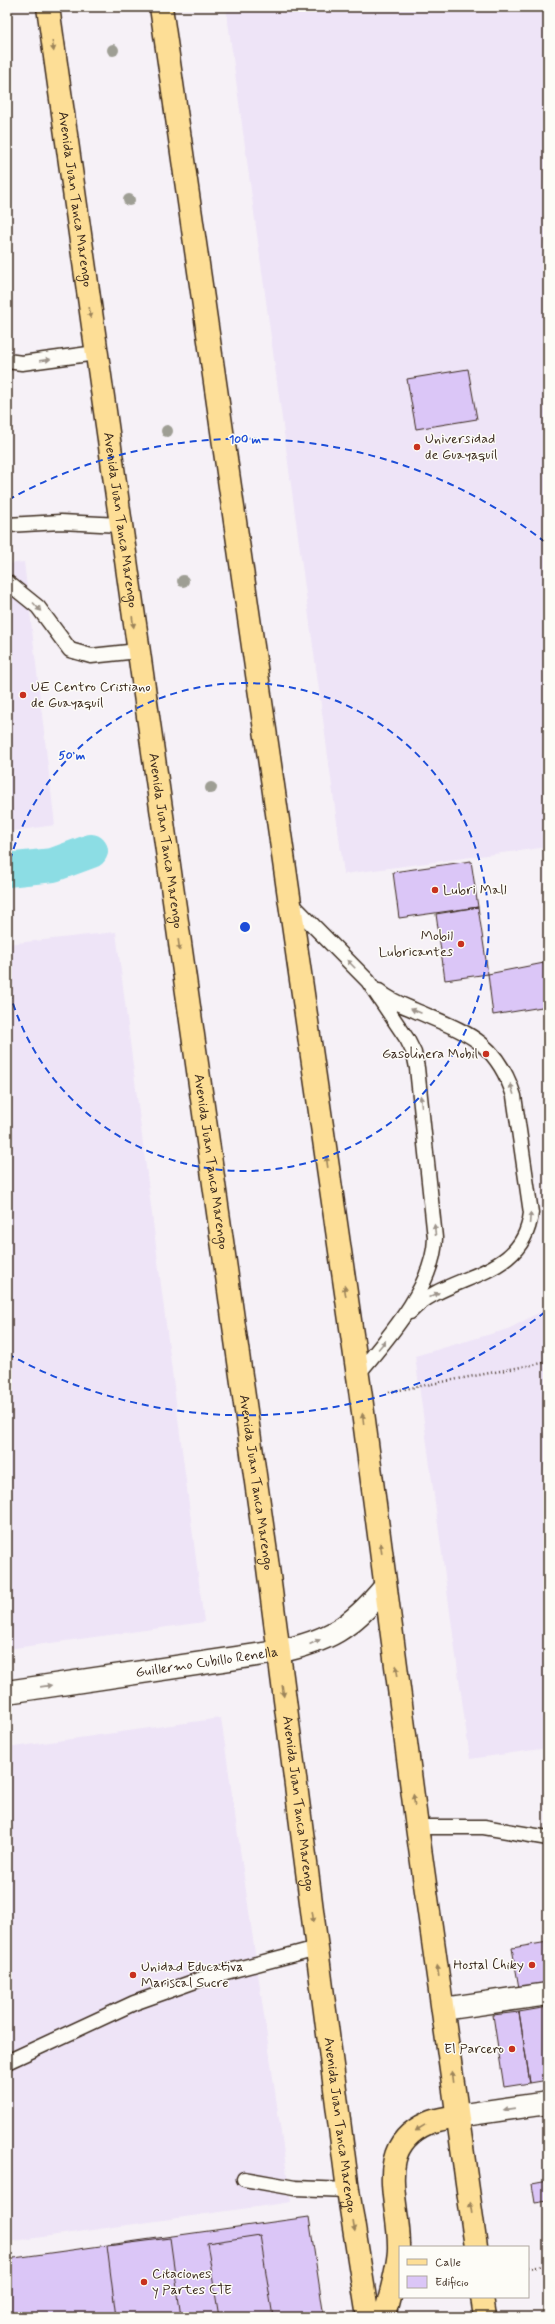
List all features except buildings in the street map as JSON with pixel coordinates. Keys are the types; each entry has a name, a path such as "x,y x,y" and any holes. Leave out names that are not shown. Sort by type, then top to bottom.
{"main road":[{"name":"Avenida Juan Tanca Marengo","path":"48,7 266,1552 277,1652 318,1948 348,2190 368,2317"},
{"path":"161,7 361,1397 417,1827 476,2246"},
{"path":"385,2317 399,2246 392,2179 394,2160 398,2147 409,2135 428,2123 457,2116"},
{"path":"482,2298 485,2317"}],"street":[{"name":"Guillermo Cubillo Renella","path":"7,1692 277,1652 309,1645 339,1632 365,1612 385,1587"},
{"path":"443,2009 548,1994"},
{"path":"457,2116 548,2103"}],"lane":[{"path":"7,361 22,363 96,353"},
{"path":"7,525 61,522 120,525"},
{"path":"7,582 38,607 70,650 91,656 138,651"},
{"path":"290,902 368,980 395,1002 478,1038 500,1063 509,1080 514,1096 531,1213 530,1227 524,1239 506,1260 427,1298 416,1305 357,1376"},
{"path":"368,980 407,1039 416,1061 420,1091 435,1238 435,1252 404,1319"},
{"path":"417,1827 484,1827 548,1838"},
{"path":"7,2062 134,2003 206,1977 318,1948"},
{"path":"244,2179 294,2188 348,2190"}],"path":[{"path":"361,1397 548,1362"},
{"path":"529,2267 548,2265"}],"shaded area":[{"name":"Universidad de Guayaquil","path":"226,7 548,7 548,847 344,874"},
{"name":"UE Centro Cristiano de Guayaquil","path":"24,562 55,825 7,832 7,564"},
{"path":"116,932 204,1622 7,1649 7,944"},
{"path":"548,1308 548,1748 470,1759 415,1356 508,1329"},
{"name":"Unidad Educativa Mariscal Sucre","path":"221,1718 291,2202 7,2242 7,1748"}],"waterway":[{"path":"7,870 53,865 91,851"}],"place":[{"name":"Universidad de Guayaquil","path":"417,447"},
{"name":"UE Centro Cristiano de Guayaquil","path":"23,695"},
{"name":"Lubri Mall","path":"435,890"},
{"name":"Mobil Lubricantes","path":"461,944"},
{"name":"Gasolinera Mobil","path":"486,1054"},
{"name":"Hostal Chiky","path":"532,1965"},
{"name":"Unidad Educativa Mariscal Sucre","path":"133,1975"},
{"name":"El Parcero","path":"512,2049"},
{"name":"Citaciones y Partes CTE","path":"144,2282"}]}
